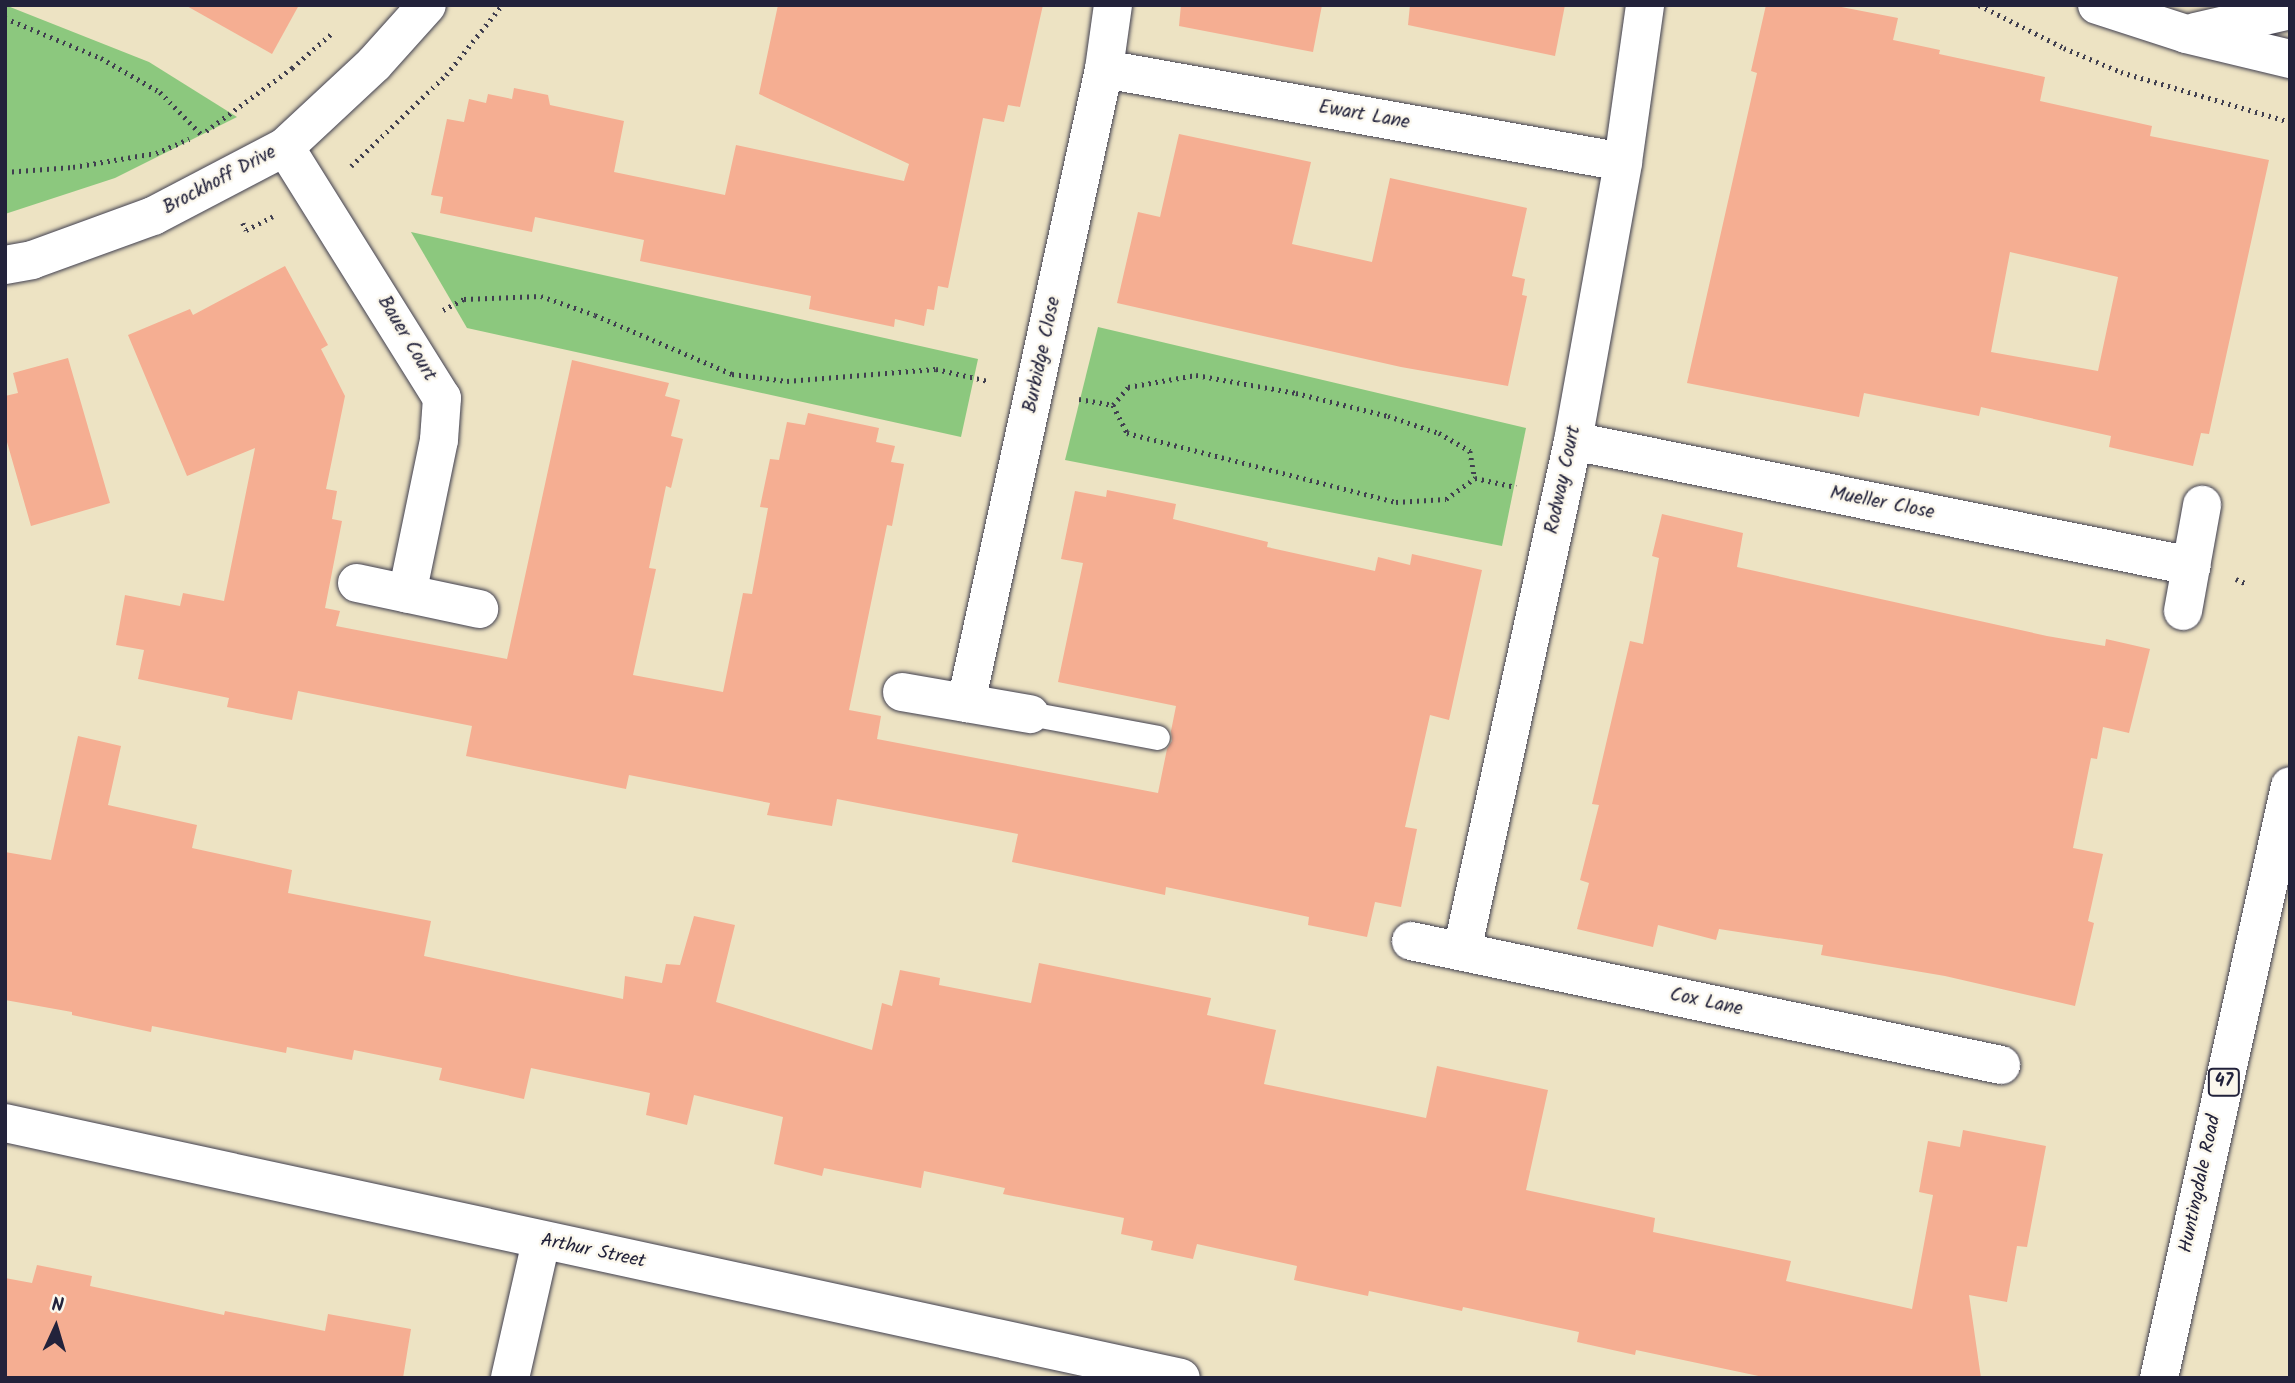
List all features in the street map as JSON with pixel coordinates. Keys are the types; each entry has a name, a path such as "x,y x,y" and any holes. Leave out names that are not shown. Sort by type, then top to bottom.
{"street":[{"name":"Brockhoff Drive","path":"5,265 32,260 153,216 285,147 374,64 427,5"},
{"name":"Burbidge Close","path":"966,703 1104,69 1113,5"},
{"name":"Rodway Court","path":"1462,951 1573,441 1623,162 1645,5"},
{"path":"2097,5 2186,34 2290,59"},
{"path":"2186,34 2290,10"},
{"name":"Ewart Lane","path":"1104,69 1623,162"},
{"name":"Bauer Court","path":"285,147 442,398 439,440 407,594"},
{"name":"Mueller Close","path":"1573,441 2191,566"},
{"path":"2183,611 2202,505"},
{"path":"357,583 479,609"},
{"path":"902,692 1030,714"},
{"name":"Huntingdale Road","path":"2159,1378 2290,786"},
{"name":"Cox Lane","path":"1411,940 2000,1065"},
{"name":"Arthur Street","path":"5,1123 1181,1378"},
{"path":"510,1378 541,1241"}],"lane":[{"path":"1030,714 1158,738"}],"path":[{"path":"5,18 101,58 160,92 202,134 225,179"},
{"path":"5,172 73,167 156,153 202,134 292,68 336,29"},
{"path":"1113,405 1128,387 1196,375 1296,393 1388,415 1439,433 1469,451 1475,478"}],"green space":[{"path":"5,5 149,62 237,117 115,178 5,214"},
{"path":"411,232 978,359 961,437 467,328"},
{"path":"1098,327 1526,428 1502,546 1065,460"}],"building":[{"path":"185,5 299,5 272,54"},
{"path":"778,5 1043,5 1020,107 1008,105 1004,122 983,118 948,288 938,286 934,310 927,309 924,326 895,319 894,327 809,309 811,296 640,261 644,240 535,217 532,232 440,213 443,197 431,195 447,119 464,122 469,99 486,103 488,94 512,99 514,88 548,95 550,105 624,121 614,172 725,195 736,145 904,181 909,164 759,94"},
{"path":"1181,5 1322,5 1313,52 1179,26"},
{"path":"1410,5 1565,5 1555,56 1408,25"},
{"path":"1766,5 1831,5 1898,18 1893,40 1940,50 1939,54 2045,77 2040,101 2152,126 2150,136 2269,160 2209,434 2201,433 2193,466 2109,447 2111,436 1981,407 1979,416 1864,393 1859,417 1687,383 1757,73 1751,71","holes":["2010,252 2118,277 2098,371 1991,352"]},
{"path":"1179,134 1311,162 1292,244 1372,262 1390,178 1527,208 1512,276 1525,279 1522,295 1527,296 1508,386 1401,367 1117,303 1138,212 1160,217"},
{"path":"285,266 328,345 321,349 345,396 326,489 337,491 332,519 342,521 325,608 340,611 336,626 507,659 572,360 669,383 665,396 680,400 671,436 683,439 671,488 666,486 649,568 656,569 633,675 723,692 743,593 752,594 768,508 760,507 770,459 779,460 787,422 805,425 808,413 879,428 876,442 895,446 891,462 904,464 892,526 887,525 849,710 881,716 877,739 1158,793 1167,749 1172,741 1171,731 1176,706 1058,682 1083,563 1061,559 1075,491 1106,497 1107,490 1176,504 1173,519 1268,542 1267,547 1375,571 1378,557 1410,565 1412,554 1482,570 1449,720 1430,715 1405,827 1417,829 1401,907 1375,902 1367,937 1308,925 1309,917 1166,887 1165,895 1012,862 1018,834 837,799 832,826 767,815 770,803 629,775 626,789 466,756 472,726 298,691 292,720 227,707 229,698 138,679 144,650 116,645 125,595 180,606 183,593 224,601 255,448 187,476 128,335 190,309 193,315"},
{"path":"68,358 110,503 31,526 5,435 5,396 18,393 13,373"},
{"path":"1662,514 1743,533 1737,567 2047,636 2105,646 2106,639 2150,649 2129,733 2103,727 2097,759 2091,758 2073,848 2103,854 2088,921 2094,923 2075,1006 1945,976 1821,955 1823,945 1719,929 1716,940 1658,925 1653,947 1577,929 1589,883 1580,880 1599,805 1592,804 1630,641 1643,644 1659,558 1652,556"},
{"path":"78,736 121,746 108,805 197,825 192,848 292,870 288,893 431,921 424,956 623,999 625,976 662,983 666,964 680,965 694,916 735,925 716,1002 872,1050 882,1003 892,1006 900,970 940,978 939,985 1031,1003 1039,963 1211,998 1207,1015 1276,1030 1264,1084 1426,1118 1437,1066 1548,1090 1526,1190 1655,1218 1653,1232 1791,1261 1786,1281 1912,1309 1933,1195 1919,1192 1928,1141 1960,1147 1963,1130 2046,1146 2027,1247 2017,1246 2007,1302 1969,1295 1981,1378 1768,1378 1636,1350 1635,1355 1577,1342 1579,1332 1463,1307 1462,1311 1369,1291 1368,1296 1294,1280 1297,1266 1197,1244 1193,1259 1151,1250 1153,1241 1121,1234 1124,1218 1003,1194 1005,1188 924,1171 921,1188 824,1168 822,1176 774,1164 783,1117 694,1095 687,1125 646,1115 650,1093 531,1068 524,1099 439,1080 442,1068 354,1050 352,1060 287,1047 286,1053 152,1026 151,1032 72,1015 72,1012 5,1000 5,852 51,860"},
{"path":"37,1265 92,1276 90,1286 224,1315 225,1311 325,1331 328,1314 411,1329 403,1378 5,1378 5,1278 32,1283"}]}
